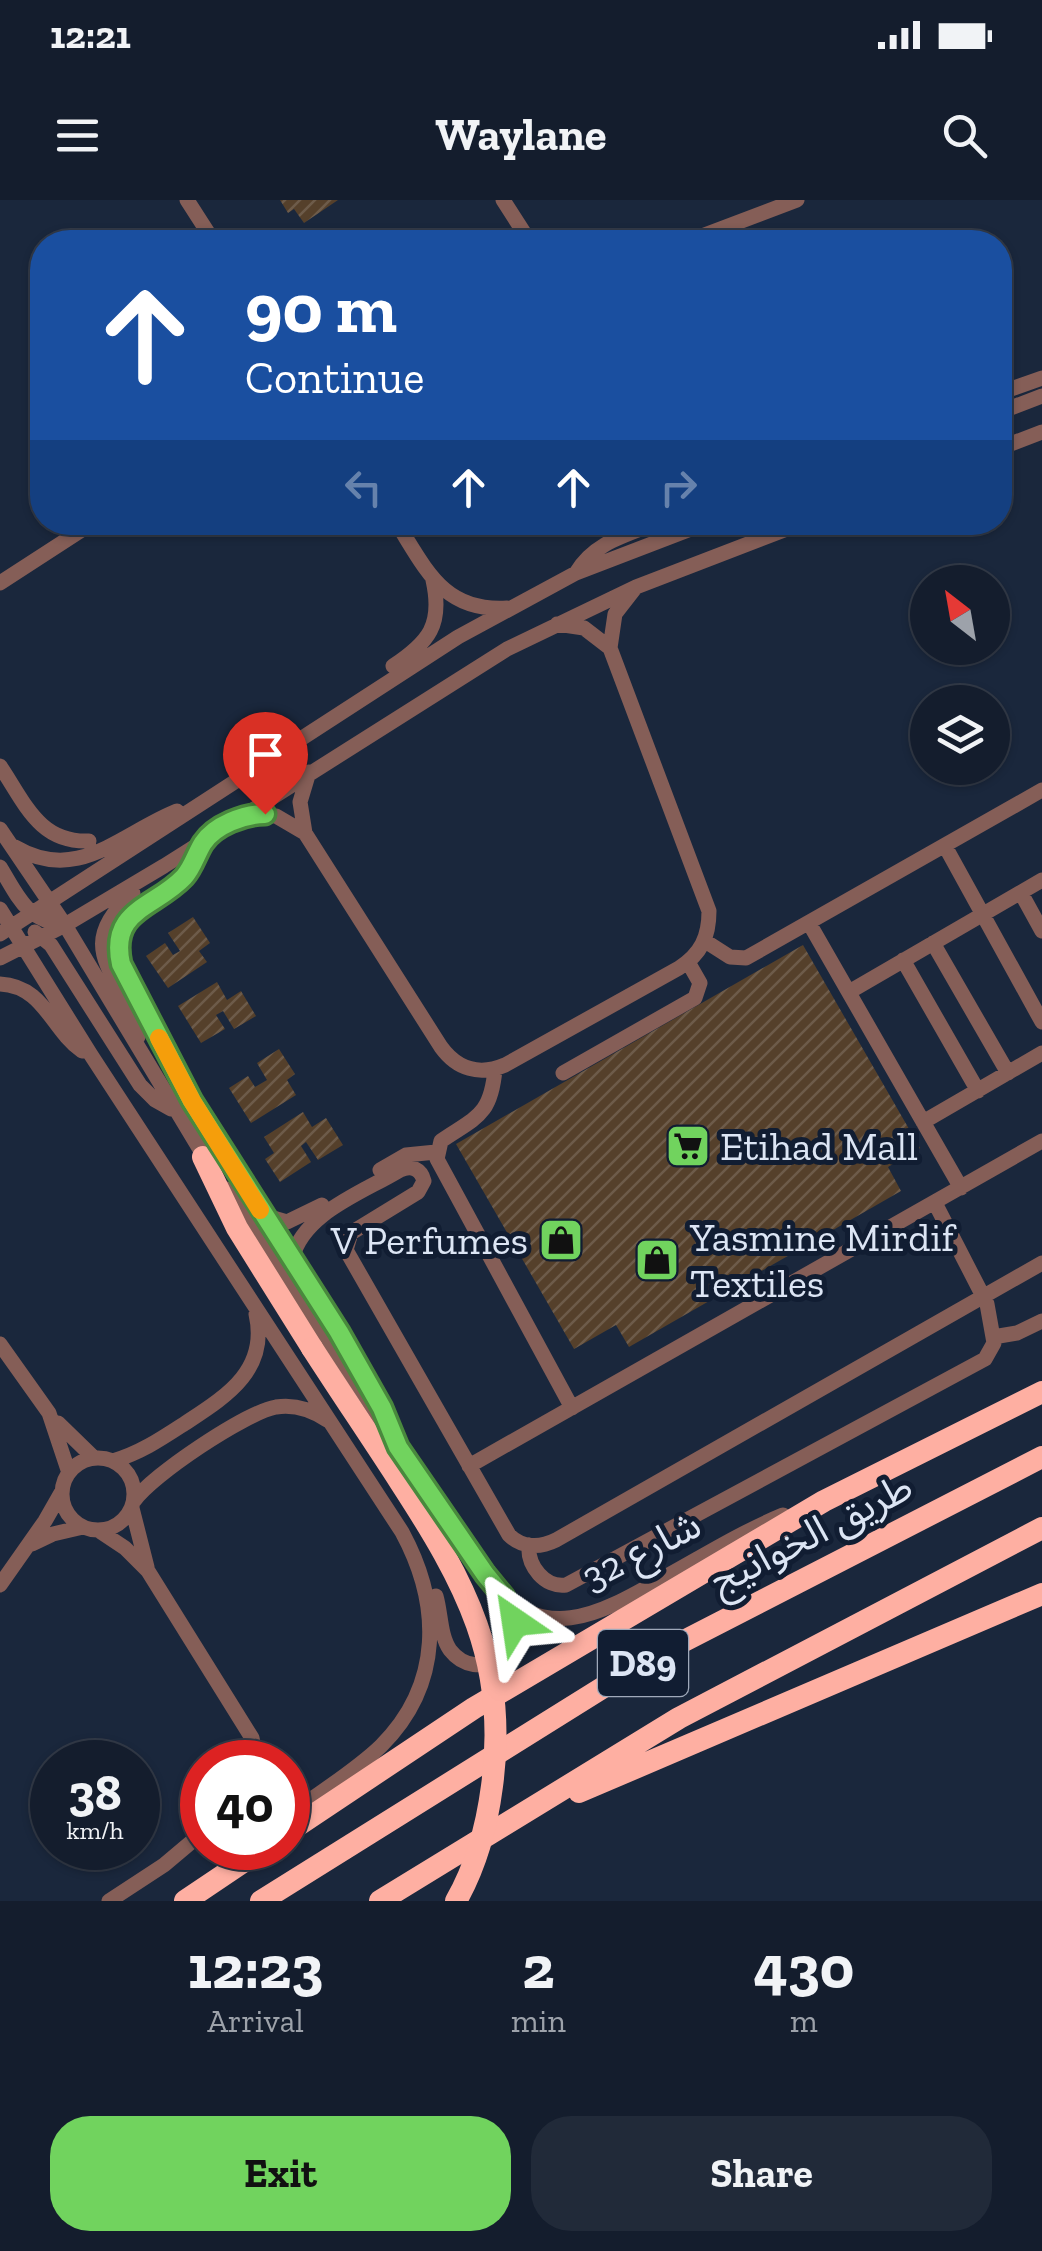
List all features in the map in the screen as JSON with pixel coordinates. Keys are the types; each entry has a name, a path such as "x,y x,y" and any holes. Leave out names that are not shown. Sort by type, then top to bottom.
{"highway":[{"path":"203,1157 236,1228 445,1552 466,1590 481,1632 491,1674 496,1762 479,1848 456,1901"},
{"path":"310,1817 474,1708 824,1501 1042,1392"},
{"name":"طريق الخوانيج","path":"261,1901 648,1660 1042,1457"},
{"name":"D89","path":"380,1901 680,1718 1042,1528"},
{"path":"502,1825 1042,1594"},
{"path":"185,1901 230,1870"}],"street":[{"path":"187,200 206,230"},
{"path":"503,200 522,230"},
{"path":"718,230 797,200"},
{"path":"1012,389 1042,378"},
{"path":"1012,407 1042,396"},
{"path":"1012,443 1042,432"},
{"path":"0,583 74,535"},
{"path":"404,535 432,580 452,596 473,607 514,607"},
{"path":"576,573 590,553 627,535"},
{"path":"6,931 458,637 576,573 675,535"},
{"path":"0,958 65,926 164,866 506,649 636,588 772,535"},
{"path":"353,705 378,678 426,640 437,605 432,580"},
{"path":"309,772 300,802 305,833 447,1055 473,1070 495,1070 688,962 705,941 709,911 610,648 615,614 636,588"},
{"path":"551,625 584,628 610,648"},
{"path":"0,766 48,832 66,840 89,842"},
{"path":"705,941 730,957 746,958 1042,790"},
{"path":"13,846 38,858 80,859 164,817 200,804"},
{"path":"242,815 276,816 305,833"},
{"name":"شارع 32","path":"0,829 51,903 203,1157 504,1597 520,1608 557,1618 595,1614 750,1530 824,1501"},
{"path":"205,840 183,878 140,908 125,924 118,954 192,1101 364,1375 398,1447"},
{"path":"945,846 1042,1022"},
{"path":"138,1046 134,1017 106,967 103,941 111,916 119,906 164,866"},
{"path":"0,867 32,914 65,926"},
{"path":"848,992 1042,880"},
{"path":"1021,893 1042,930"},
{"path":"0,909 6,931 22,946 416,1558 436,1595 448,1647 464,1661 486,1663 511,1644 515,1622 504,1597"},
{"path":"809,923 961,1188"},
{"path":"6,931 28,929 43,936 140,1085 155,1100 174,1110"},
{"path":"934,943 1008,1073"},
{"path":"903,960 978,1090"},
{"path":"563,1073 695,998 700,982 688,962"},
{"path":"0,984 31,992 67,1038 91,1055"},
{"path":"923,1122 1042,1054"},
{"path":"495,1070 488,1106 476,1119 441,1141 437,1159 572,1408"},
{"path":"469,1466 1042,1141"},
{"path":"263,1216 279,1222 296,1220 406,1155 436,1152"},
{"path":"292,1260 298,1242 316,1220 400,1170 418,1170 424,1181 418,1192 347,1238 346,1250 509,1536 529,1545 556,1540 1042,1264"},
{"path":"529,1545 529,1557 543,1579 551,1585 566,1585 985,1359 992,1349 992,1334 984,1298 936,1202"},
{"path":"0,1586 46,1521 68,1473 84,1460 113,1460 150,1446 241,1383 250,1369 259,1337 254,1305"},
{"path":"969,1307 992,1334"},
{"path":"992,1334 1017,1333 1042,1321"},
{"path":"0,1344 49,1413 94,1458"},
{"path":"24,1549 52,1534 118,1524 156,1476 261,1412 290,1406 319,1414 331,1423"},
{"path":"49,1413 68,1473"},
{"path":"113,1460 133,1481 133,1504 148,1571"},
{"path":"62,1490 69,1516 124,1548 148,1571 251,1740"},
{"path":"310,1799 380,1746 414,1699 425,1672 430,1643 426,1585 416,1558"},
{"path":"109,1901 180,1852"},
{"path":"212,1882 225,1870"}],"building":[{"path":"280,200 338,200 304,223 294,209 288,213"},
{"path":"193,917 210,943 199,951 207,962 168,988 146,956 165,943 173,955 180,951 168,933"},
{"name":"Etihad Mall","path":"803,945 920,1148 888,1167 901,1191 629,1347 616,1325 574,1349 456,1144"},
{"path":"217,982 227,1000 241,991 256,1016 234,1029 223,1011 216,1015 225,1029 201,1043 178,1006"},
{"path":"279,1049 295,1074 287,1080 296,1095 251,1123 229,1088 248,1076 255,1087 267,1080 257,1063"},
{"path":"303,1112 312,1127 326,1118 343,1145 318,1160 306,1142 301,1146 311,1162 280,1182 265,1159 274,1153 264,1137"}],"slow traffic":[{"path":"159,1038 214,1139 260,1210"}],"place":[{"name":"Etihad Mall","path":"688,1146"},
{"name":"V Perfumes","path":"561,1240"},
{"name":"Yasmine Mirdif Textiles","path":"657,1260"}],"route":[{"path":"265,814 242,815 205,840 183,878 132,915 118,944 121,964 192,1101 339,1332 382,1408 398,1447 504,1597 515,1622"}]}
